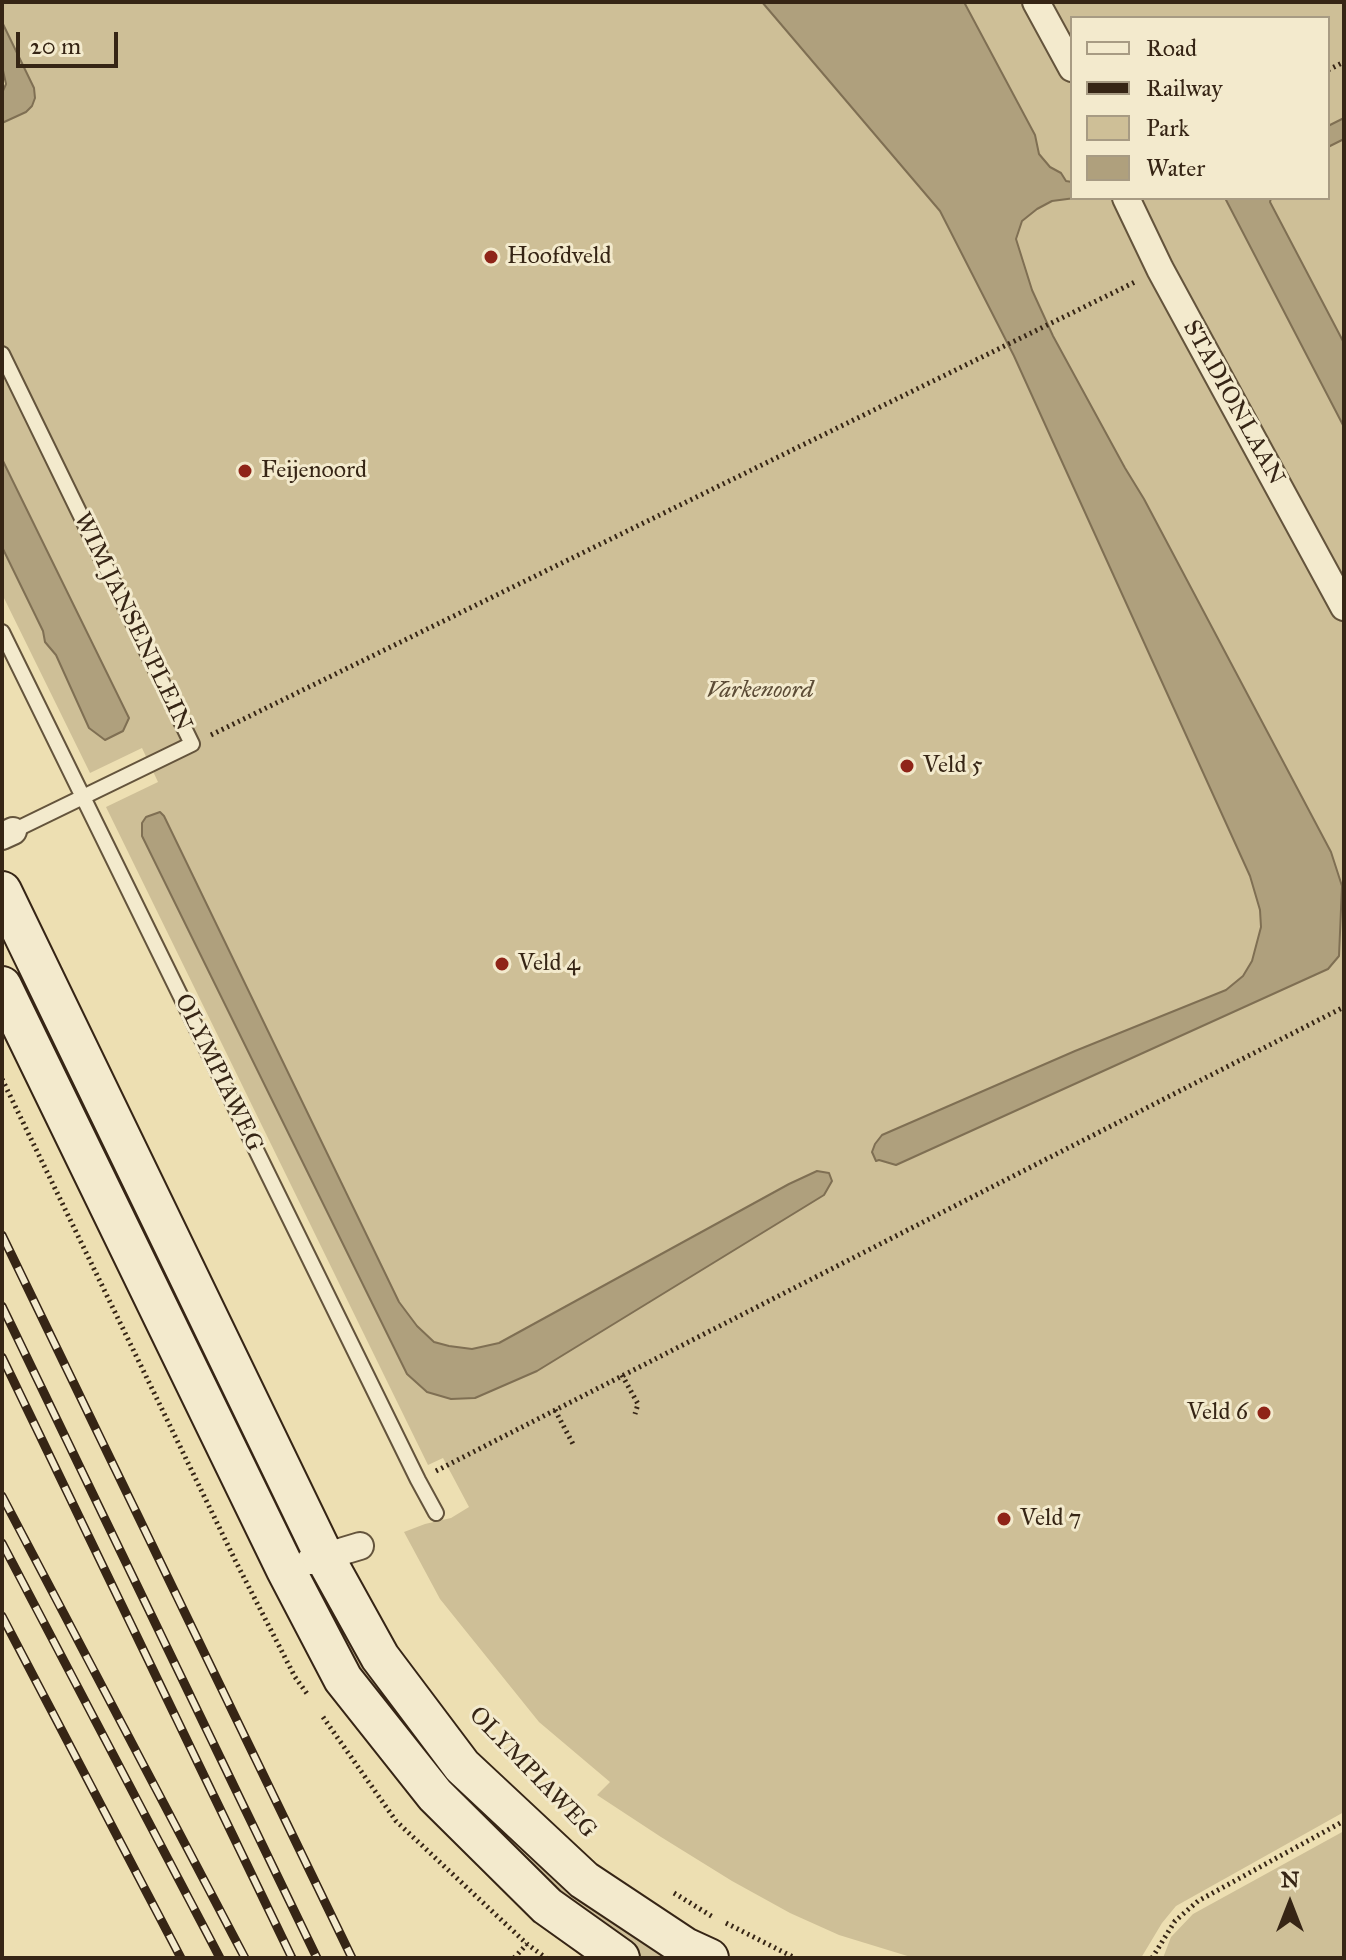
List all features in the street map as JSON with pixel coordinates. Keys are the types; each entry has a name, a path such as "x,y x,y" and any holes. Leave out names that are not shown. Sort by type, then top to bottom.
{"main road":[{"name":"OLYMPIAWEG","path":"2,891 342,1551 380,1657 462,1766 584,1880 685,1947 709,1958"},
{"path":"2,986 286,1570 343,1679 435,1795 547,1906 620,1958"}],"street":[{"path":"1036,2 1070,64"},
{"name":"STADIONLAAN","path":"1127,200 1160,269 1344,607"},
{"path":"286,1570 342,1551"}],"lane":[{"name":"WIM JANSENPLEIN","path":"2,354 192,744 7,834"},
{"name":"OLYMPIAWEG","path":"2,632 436,1513"}],"path":[{"path":"192,744 1160,269"},
{"path":"418,1480 1344,1007"},
{"path":"622,1375 638,1404 635,1414"},
{"path":"555,1410 573,1444"},
{"name":"OLYMPIAWEG","path":"474,1717 515,1762"},
{"path":"1152,1958 1175,1921 1198,1901 1344,1821"},
{"path":"662,1885 713,1917 795,1958"},
{"path":"514,1958 527,1944"}],"green space":[{"name":"Varkenoord","path":"2,2 1344,2 1344,1812 1176,1906 1141,1958 914,1958 839,1935 790,1913 732,1881 597,1795 610,1782 539,1722 440,1599 404,1532 451,1518 469,1507 443,1458 428,1465 106,807 158,782 142,748 90,773 2,594 2,547 43,631 45,642 123,731 128,717 2,459 2,123 26,112 35,98 34,88 2,22","holes":["164,816 399,1302 427,1392 407,1374 142,836"]},
{"path":"327,1590 429,1741 688,1958 639,1958 602,1933 412,1755 314,1597 318,1592"},
{"path":"1344,1831 1344,1958 1163,1958 1171,1937 1193,1914"}],"water":[{"path":"762,2 964,2 1035,135 1039,154 1070,182 1070,199 1052,201 1022,221 1016,239 1032,290 1053,336 1144,499 1331,852 1342,886 1339,956 1328,969 896,1165 876,1161 872,1152 882,1135 1075,1051 1226,990 1243,976 1252,961 1261,927 1260,910 1250,876 1014,356 940,211"},
{"path":"2,22 34,88 35,98 26,112 2,123 2,93 6,84 2,66"},
{"path":"1344,118 1344,139 1330,146 1330,125"},
{"path":"1226,200 1270,200 1344,343 1344,427"},
{"path":"2,459 129,718 123,731 105,740 89,728 56,655 45,642 43,631 2,547"},
{"path":"160,812 399,1302 434,1342 472,1349 499,1343 789,1184 817,1171 829,1173 832,1181 824,1195 537,1371 475,1398 451,1399 427,1392 407,1374 142,836 142,823 146,817"}],"railway":[{"path":"2,1235 352,1958"},
{"path":"2,1306 317,1958"},
{"path":"2,1357 292,1958"},
{"path":"2,1496 245,1958"},
{"path":"2,1543 220,1958"},
{"path":"2,1616 181,1958"}],"place":[{"name":"Hoofdveld","path":"491,257"},
{"name":"Feijenoord","path":"245,471"},
{"name":"Veld 5","path":"907,766"},
{"name":"Veld 4","path":"502,964"},
{"name":"Veld 6","path":"1264,1413"},
{"name":"Veld 7","path":"1004,1519"}]}
